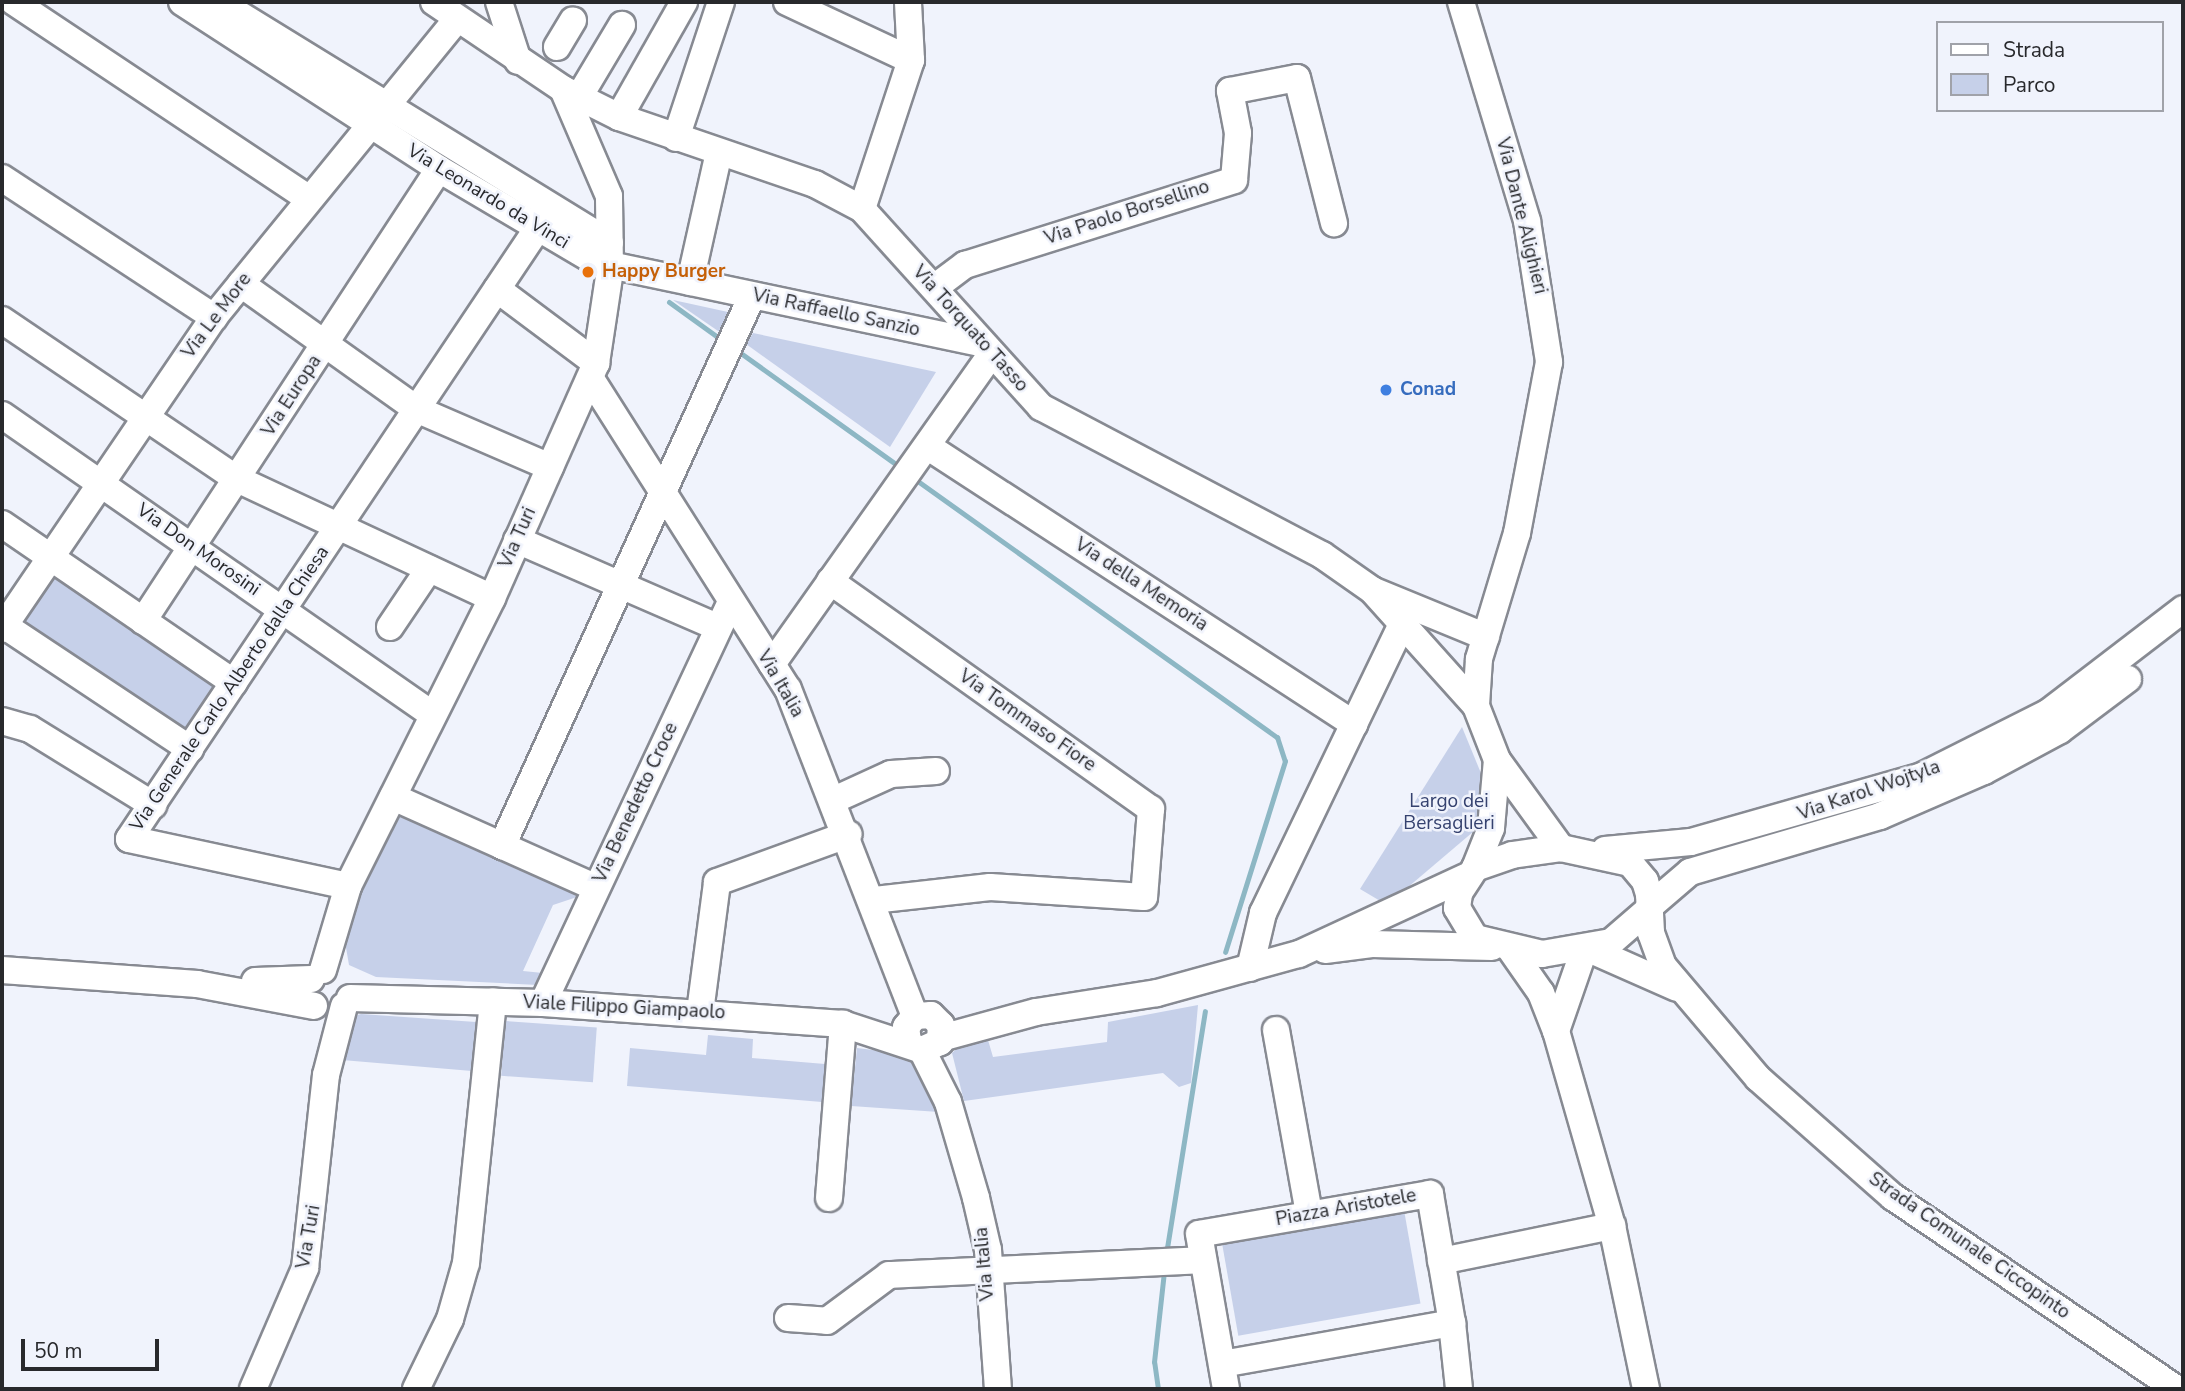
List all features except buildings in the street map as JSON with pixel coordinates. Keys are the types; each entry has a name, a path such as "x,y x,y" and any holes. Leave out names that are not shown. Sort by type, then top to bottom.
{"street":[{"path":"14,2 308,198"},
{"path":"181,2 610,259"},
{"path":"219,2 373,115"},
{"name":"Via Torquato Tasso","path":"434,2 456,20 540,61 571,93 619,117 815,184 862,209 985,349 1041,407 1322,555 1372,590 1482,648"},
{"path":"499,2 540,61 573,20"},
{"path":"619,117 684,2"},
{"path":"676,138 721,2"},
{"path":"787,2 821,10 911,60"},
{"path":"862,209 911,60 908,2"},
{"name":"Via Dante Alighieri","path":"1461,2 1527,221 1548,338 1539,436 1482,648"},
{"name":"Via Le More","path":"3,626 143,414 214,317 373,115 456,20"},
{"path":"571,93 622,25"},
{"name":"Via Paolo Borsellino","path":"934,288 965,264 1234,180 1238,133 1230,91 1297,78 1334,223"},
{"name":"Via Turi","path":"253,1389 305,1268 335,1000 317,974 348,886 492,598 594,371 610,259 609,195 571,93"},
{"name":"Via Leonardo da Vinci","path":"373,115 439,169 537,229 610,259"},
{"path":"691,282 719,152"},
{"name":"Via Europa","path":"143,621 439,169"},
{"path":"2,178 214,317"},
{"name":"Via Generale Carlo Alberto dalla Chiesa","path":"348,886 129,839 537,229"},
{"name":"Via Raffaello Sanzio","path":"610,259 691,282 985,349"},
{"path":"241,284 416,409 550,467"},
{"path":"497,289 594,371"},
{"path":"502,846 618,584 752,296"},
{"path":"2,320 237,479 492,598"},
{"path":"772,664 928,446 985,349"},
{"name":"Via Italia","path":"594,371 730,604 772,664 836,799 925,1032 948,1102 989,1266 998,1389"},
{"name":"Via Don Morosini","path":"2,415 433,715"},
{"name":"Via della Memoria","path":"928,446 1354,724"},
{"path":"2,524 234,683"},
{"path":"517,540 717,628"},
{"path":"390,628 429,569"},
{"name":"Via Tommaso Fiore","path":"830,581 1151,809 1144,897 990,887 875,900"},
{"name":"Via Torquato Tasso","path":"1372,590 1426,647 1476,706"},
{"name":"Via Benedetto Croce","path":"543,1003 730,604"},
{"name":"Via Karol Wojtyla","path":"1594,851 1691,842 1922,776 2049,712 2183,609"},
{"path":"1250,968 1263,913 1402,624"},
{"path":"3,626 190,749"},
{"name":"Via Karol Wojtyla","path":"1587,950 1623,935 1690,872 1880,816 1984,771 2060,730 2183,634"},
{"path":"1426,647 1482,648 1476,706 1497,760 1561,848"},
{"path":"2,721 30,729 153,806"},
{"path":"1497,760 1491,828 1457,908 1464,926 1502,948 1541,993 1556,1031 1612,1226 1646,1389"},
{"path":"836,799 891,774 936,771"},
{"path":"393,797 596,888"},
{"path":"700,1012 717,881 849,834"},
{"name":"Viale Filippo Giampaolo","path":"1299,954 1471,873 1561,848 1594,851"},
{"name":"Strada Comunale Ciccopinto","path":"1594,851 1639,870 1658,955 1687,995 1758,1078 1893,1197 2177,1389"},
{"name":"Viale Filippo Giampaolo","path":"335,1000 405,996 543,1003 700,1012 925,1032 1157,993 1299,954 1372,944 1587,950"},
{"path":"1556,1031 1587,950"},
{"name":"Strada Comunale Ciccopinto","path":"1587,950 1687,995"},
{"path":"2,970 197,984 335,1000"},
{"path":"197,984 317,974 335,1000"},
{"path":"416,1389 450,1319 466,1263 493,1001"},
{"path":"829,1198 843,1024"},
{"path":"1276,1030 1309,1214"},
{"name":"Piazza Aristotele","path":"1430,1194 1452,1323 1224,1376 1197,1260 1199,1234 1309,1214 1430,1194"},
{"path":"1441,1261 1612,1226"},
{"path":"788,1318 827,1321 889,1275 989,1266 1197,1260"},
{"path":"1452,1323 1459,1389"}],"green space":[{"path":"673,300 728,312 721,333"},
{"path":"753,333 936,372 890,447 746,344"},
{"path":"54,571 217,685 179,739 16,625"},
{"name":"Largo dei Bersaglieri","path":"1462,727 1485,783 1480,826 1387,905 1360,889"},
{"path":"398,814 580,896 553,905 523,971 543,973 538,985 376,977 349,965 345,942 352,905"},
{"path":"1198,1005 1191,1083 1179,1087 1163,1073 964,1101 952,1053 962,1044 988,1040 993,1057 1107,1042 1108,1022"},
{"path":"361,1014 476,1022 472,1071 342,1060 351,1017"},
{"path":"505,1021 597,1027 593,1082 501,1076"},
{"path":"708,1035 753,1039 752,1058 825,1064 822,1102 627,1086 630,1048 706,1055"},
{"path":"857,1048 913,1055 939,1112 851,1106"},
{"path":"1404,1210 1420,1304 1238,1336 1222,1242"}],"waterway":[{"path":"669,302 719,338"},
{"path":"742,354 894,463"},
{"path":"919,482 1277,737 1285,761 1225,952"},
{"path":"1166,1254 1205,1011"},
{"path":"1158,1389 1154,1362 1164,1271"}],"place":[{"name":"Happy Burger","path":"588,272"},
{"name":"Conad","path":"1386,390"}]}
